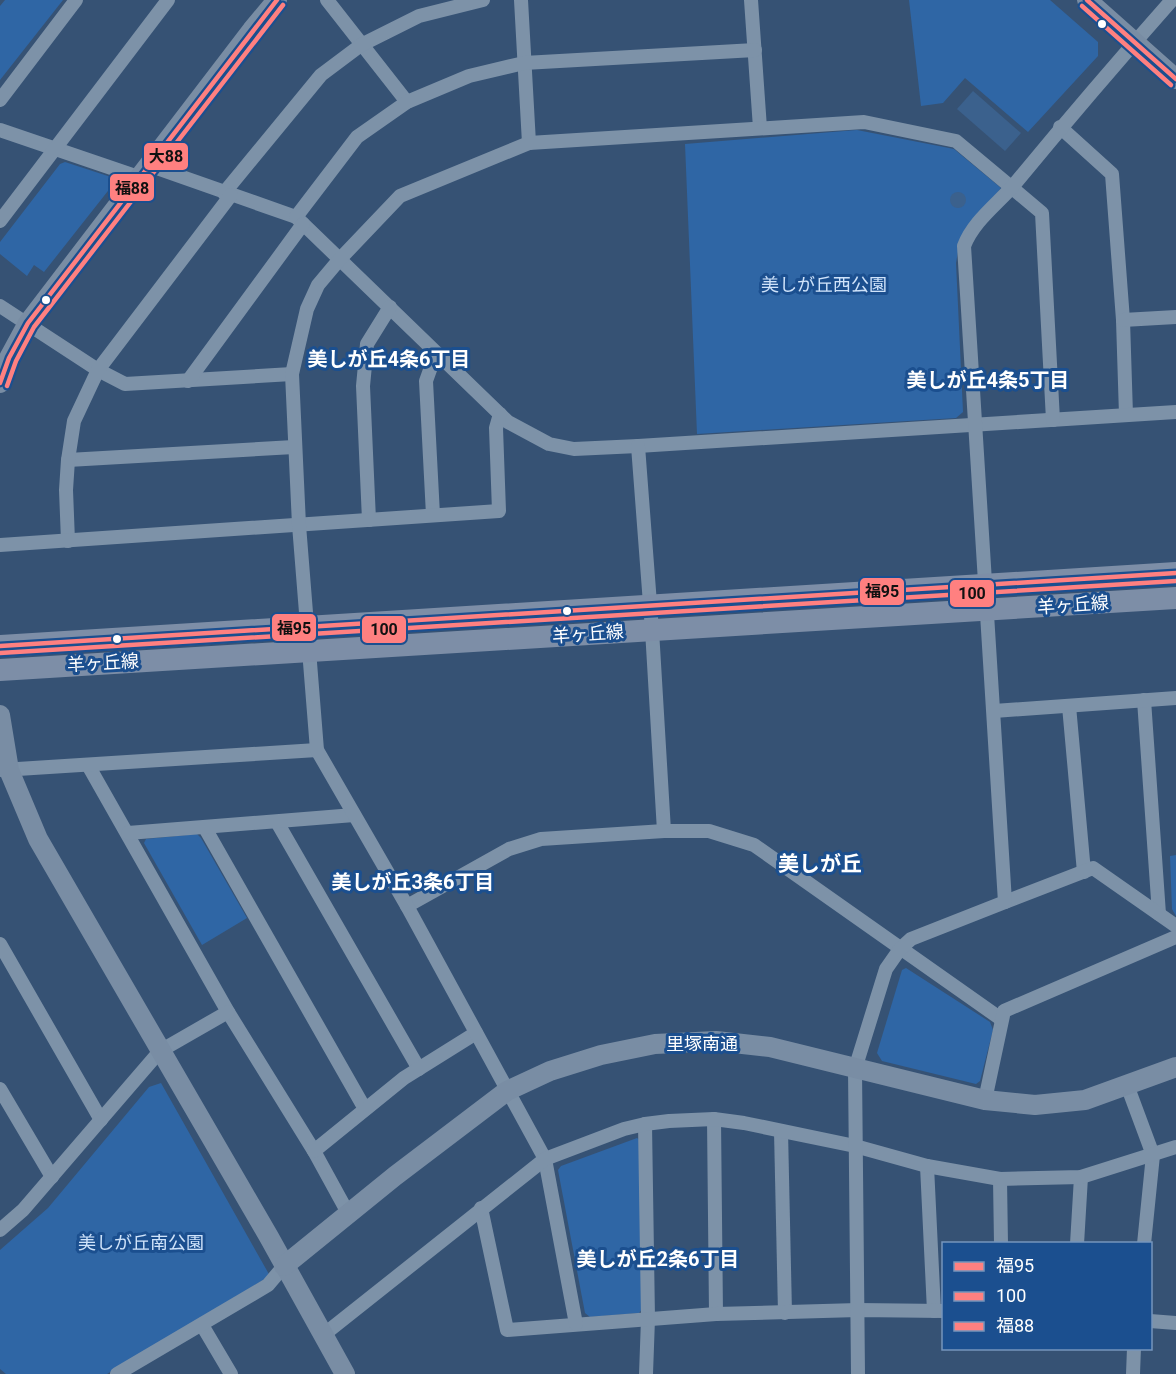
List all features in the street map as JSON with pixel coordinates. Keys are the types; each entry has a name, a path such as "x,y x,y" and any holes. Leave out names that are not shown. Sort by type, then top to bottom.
{"main road":[{"name":"羊ヶ丘線","path":"0,646 1176,573"},
{"name":"羊ヶ丘線","path":"0,670 1176,598"}],"street":[{"path":"0,100 76,0"},
{"path":"0,221 168,0"},
{"path":"0,383 9,358 28,323 277,0"},
{"path":"327,0 407,102"},
{"path":"68,541 66,490 74,421 98,370 227,194 321,75 361,45 419,16 483,0"},
{"path":"521,0 529,143"},
{"path":"751,0 760,128"},
{"path":"1087,0 1176,79"},
{"path":"1005,902 987,585 964,246 969,233 1172,0"},
{"path":"188,381 357,137 407,102 470,76 524,63 755,50"},
{"path":"576,1324 545,1159 407,906 317,750 299,525 292,374 307,309 318,285 400,196 529,143 864,122 956,141 1042,213 1053,420"},
{"path":"1060,128 1112,174 1123,320 1126,416"},
{"path":"0,130 56,149 227,194 300,220 501,414 526,433 549,444 574,449 638,446 1176,412"},
{"path":"0,306 98,370 124,384 292,374"},
{"path":"369,520 363,386 367,344 390,307"},
{"path":"1123,320 1176,317"},
{"path":"433,514 426,381 436,353"},
{"path":"0,545 499,511 496,428 501,414"},
{"path":"638,446 651,606 664,831"},
{"path":"68,460 294,447"},
{"path":"994,711 1176,698"},
{"path":"1144,700 1159,914"},
{"path":"1069,706 1084,872"},
{"path":"0,715 5,770 38,839 269,1237 345,1374"},
{"path":"5,770 317,750"},
{"path":"88,765 228,1012 314,1151 348,1213"},
{"path":"128,833 354,815"},
{"path":"278,822 419,1069"},
{"path":"206,828 365,1109"},
{"path":"407,906 508,849 541,839 664,831 709,831 754,845 1002,1019"},
{"path":"858,1374 855,1069 886,969 900,949 911,939 1094,868 1176,926"},
{"path":"985,1100 1004,1011 1176,937"},
{"path":"1,947 101,1120"},
{"path":"0,1230 23,1210 160,1051 228,1012"},
{"path":"314,1151 404,1078 476,1033"},
{"name":"里塚南通","path":"284,1266 348,1213 507,1090 550,1071 601,1055 655,1044 717,1041 770,1047 985,1100 1035,1105 1085,1100 1176,1066"},
{"path":"1127,1085 1153,1155 1144,1242"},
{"path":"0,1089 52,1177"},
{"path":"322,1335 545,1159 624,1129 645,1124 714,1119 744,1123 855,1146 927,1166 1000,1179 1081,1177 1176,1147"},
{"path":"714,1119 716,1314"},
{"path":"645,1124 648,1319 646,1374"},
{"path":"781,1131 785,1313"},
{"path":"481,1208 507,1330 716,1314 858,1310 939,1311 927,1166"},
{"path":"1077,1242 1081,1177"},
{"path":"1000,1179 1001,1242"},
{"path":"119,1373 268,1285 284,1266"},
{"path":"1152,1321 1176,1323"},
{"path":"202,1325 231,1374"},
{"path":"1132,1374 1134,1350"}],"green space":[{"path":"5,0 63,0 0,80 0,6"},
{"path":"909,0 1050,0 1098,42 1098,56 1028,132 965,78 943,103 921,106"},
{"name":"美しが丘西公園","path":"857,130 954,149 1001,188 966,230 959,246 956,263 963,412 956,418 697,434 685,144"},
{"path":"65,162 114,178 115,182 44,272 34,265 27,276 0,254 0,242 60,164"},
{"path":"197,834 247,918 202,945 144,843 146,839"},
{"path":"1176,855 1176,916 1172,909 1170,856"},
{"path":"906,968 990,1022 993,1030 980,1081 976,1084 882,1061 877,1053 902,970"},
{"name":"美しが丘南公園","path":"161,1083 270,1276 107,1374 6,1374 0,1369 0,1250 48,1208 149,1087"},
{"path":"637,1138 641,1141 644,1307 639,1313 590,1317 585,1313 558,1170 561,1166"}],"shaded area":[{"path":"973,91 1021,133 1005,151 957,109"},
{"path":"955,192 961,192 966,200 964,206 955,208 950,203 950,197"}],"transit line":[{"name":"福88","path":"0,383 9,358 28,323 277,0"},
{"name":"福88","path":"1087,0 1176,79"},
{"name":"大88","path":"7,386 16,361 34,327 283,5"},
{"name":"大88","path":"1082,6 1171,85"},
{"name":"福95","path":"0,646 1176,573"},
{"name":"100","path":"0,653 1176,581"}],"district":[{"name":"美しが丘4条6丁目","path":"389,359"},
{"name":"美しが丘4条5丁目","path":"988,380"},
{"name":"美しが丘","path":"820,864"},
{"name":"美しが丘3条6丁目","path":"413,882"},
{"name":"美しが丘2条6丁目","path":"658,1259"}]}
